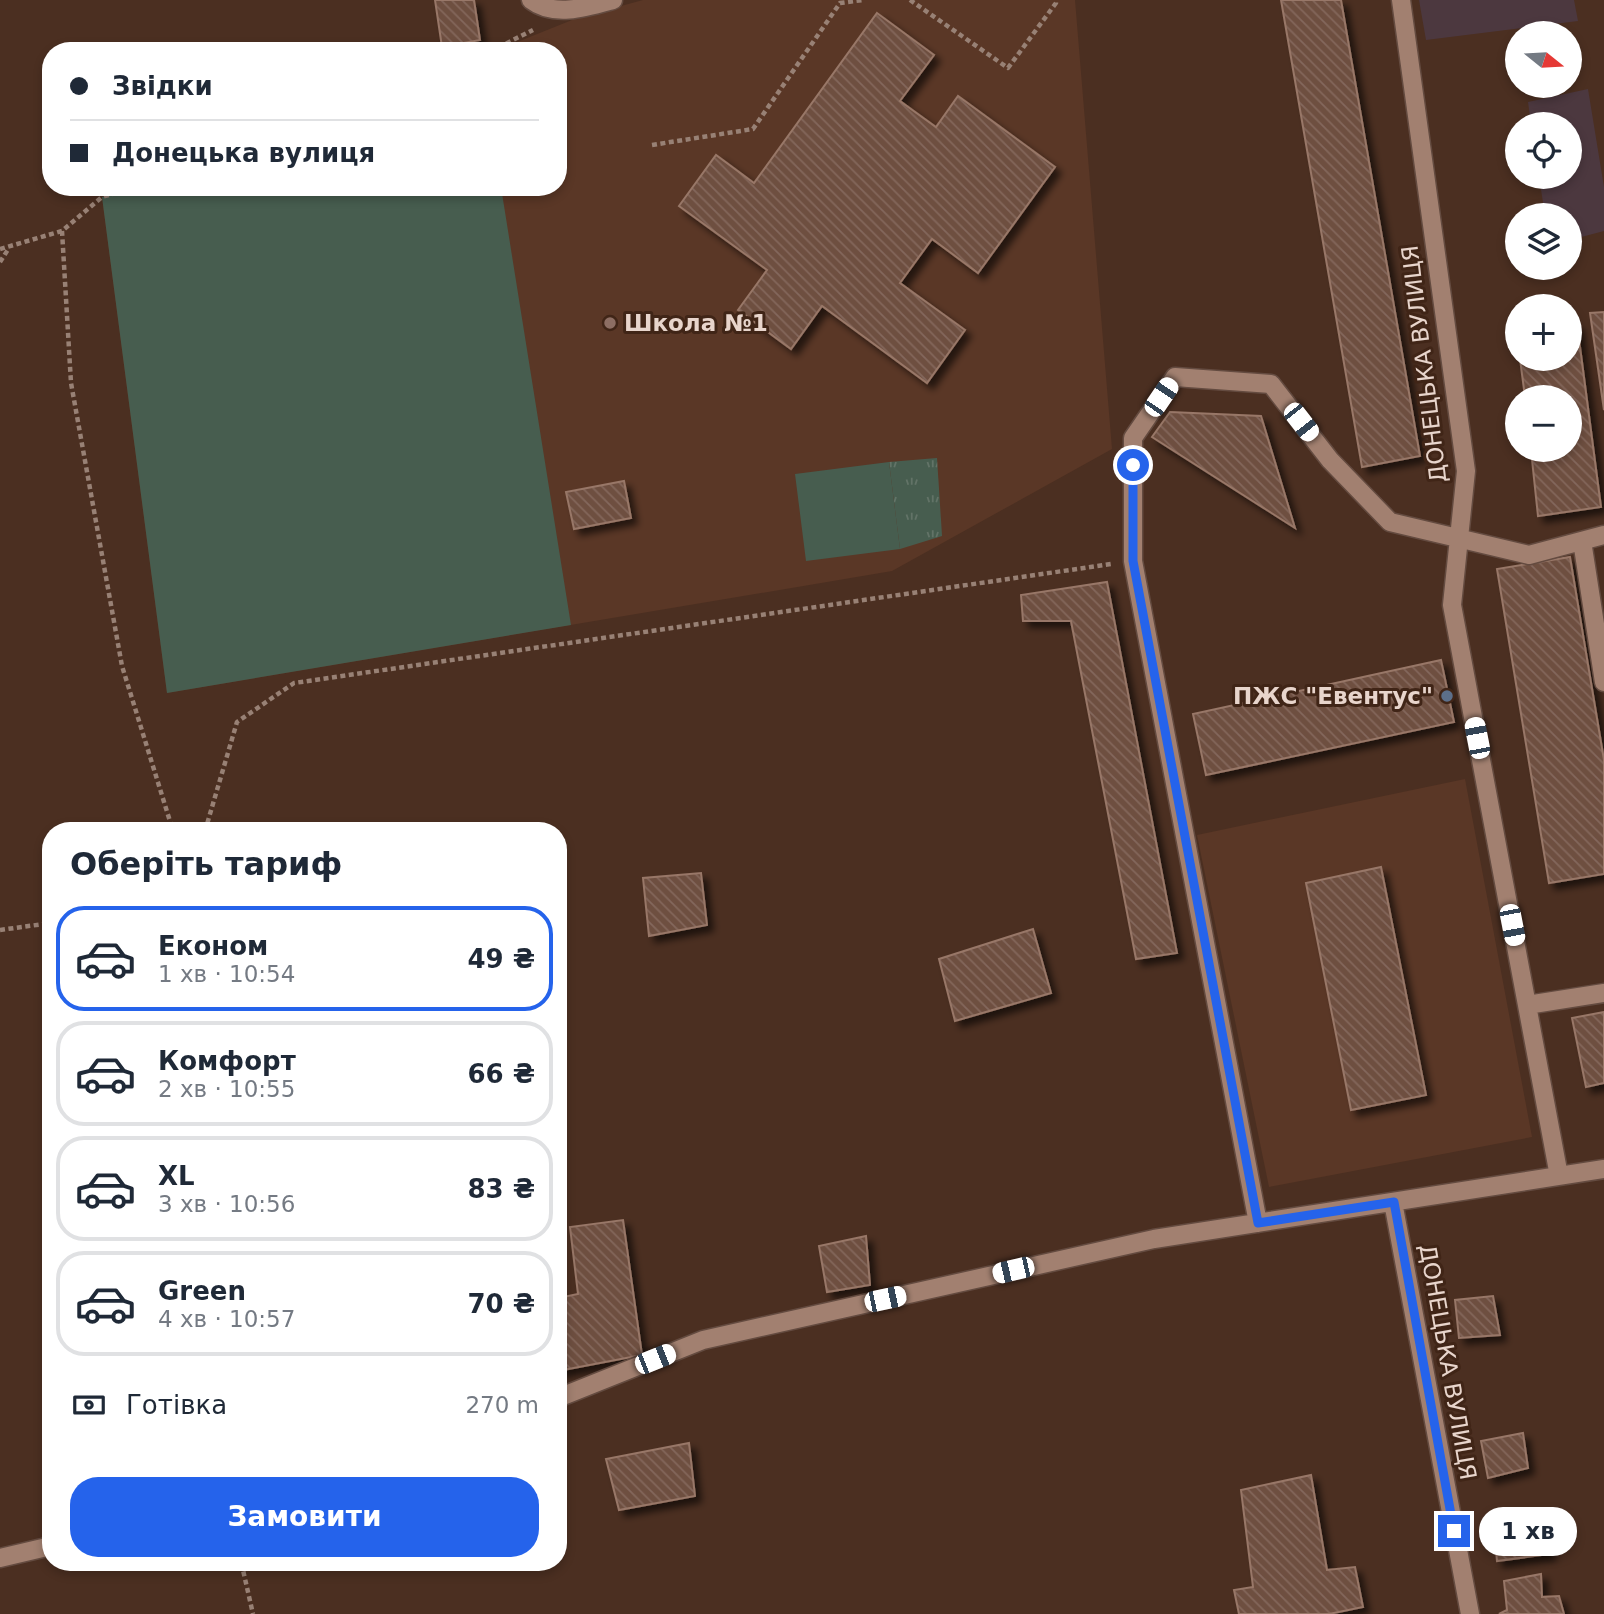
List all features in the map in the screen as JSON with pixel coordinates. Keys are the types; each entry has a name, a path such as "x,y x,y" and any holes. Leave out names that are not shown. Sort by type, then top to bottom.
{"street":[{"path":"531,0 538,5 572,11 613,0"},
{"name":"ДОНЕЦЬКА ВУЛИЦЯ","path":"1401,0 1466,471 1451,605 1559,1176"},
{"path":"1258,1223 1133,561 1133,438 1174,377 1271,384 1330,460 1390,522 1529,555 1604,535"},
{"path":"1582,541 1604,682"},
{"path":"1527,1005 1604,993"},
{"path":"567,1394 704,1340 1154,1239 1604,1169"},
{"name":"ДОНЕЦЬКА ВУЛИЦЯ","path":"1394,1202 1470,1614"},
{"path":"0,1558 42,1548"}],"path":[{"path":"652,145 752,129 840,3 863,0"},
{"path":"910,0 1008,68 1056,0"},
{"path":"0,249 62,230 105,196"},
{"path":"62,230 71,383 122,666 170,822"},
{"path":"0,262 10,247"},
{"path":"208,822 237,722 294,683 1133,561"},
{"path":"0,930 42,924"},
{"path":"243,1571 253,1614"}],"shaded area":[{"name":"Школа №1","path":"643,0 1075,0 1112,449 892,571 167,693 102,197 567,196 567,42 517,42 577,18"},
{"path":"1419,0 1574,0 1578,21 1505,21 1505,30 1426,40"},
{"path":"1588,89 1604,187 1604,231 1582,237 1582,203 1543,203 1541,189 1582,189 1582,112 1529,112 1528,102 1546,98 1582,98 1582,90"},
{"path":"1465,779 1532,1137 1269,1187 1197,835"}],"green space":[{"path":"502,196 571,625 167,693 102,197"},
{"path":"937,458 942,536 900,549 889,462"},
{"path":"889,462 900,549 806,561 795,474"}],"building":[{"path":"435,0 474,0 480,40 441,42"},
{"path":"1281,0 1341,0 1420,456 1362,467"},
{"path":"877,13 934,55 900,101 936,127 958,96 1055,167 978,273 932,239 900,283 965,330 927,383 822,306 791,349 738,310 767,270 679,206 716,155 754,183"},
{"path":"1604,312 1604,410 1590,313"},
{"path":"1582,362 1601,507 1538,516 1532,462 1582,462 1582,385 1523,385 1522,371 1582,371"},
{"path":"1170,412 1261,416 1295,528 1152,437"},
{"path":"624,481 631,518 574,529 566,492"},
{"path":"1570,557 1604,760 1604,874 1549,883 1497,569"},
{"path":"1107,582 1177,953 1136,959 1071,621 1023,621 1021,595"},
{"path":"1441,660 1454,722 1206,775 1193,714"},
{"path":"1381,867 1426,1095 1351,1110 1306,883"},
{"path":"701,873 707,925 649,936 643,878"},
{"path":"1033,929 1051,993 955,1021 939,959"},
{"path":"1604,1012 1604,1083 1586,1087 1572,1018"},
{"path":"623,1220 642,1355 567,1369 567,1296 578,1294 570,1227"},
{"path":"866,1236 870,1285 827,1292 819,1246"},
{"path":"1493,1296 1500,1335 1459,1338 1455,1300"},
{"path":"1523,1433 1528,1468 1488,1478 1481,1441"},
{"path":"689,1443 695,1496 619,1510 606,1459"},
{"path":"1311,1475 1327,1570 1355,1567 1363,1607 1329,1614 1239,1614 1234,1590 1253,1587 1241,1490"},
{"path":"1542,1517 1550,1554 1497,1561 1494,1529"},
{"path":"1541,1574 1542,1597 1559,1596 1564,1614 1499,1614 1507,1610 1504,1581"}],"place":[{"name":"Школа №1","path":"610,323"},
{"name":"ПЖС \"Евентус\"","path":"1447,696"}],"route":[{"path":"1133,465 1133,561 1258,1223 1394,1202 1454,1531"}]}
